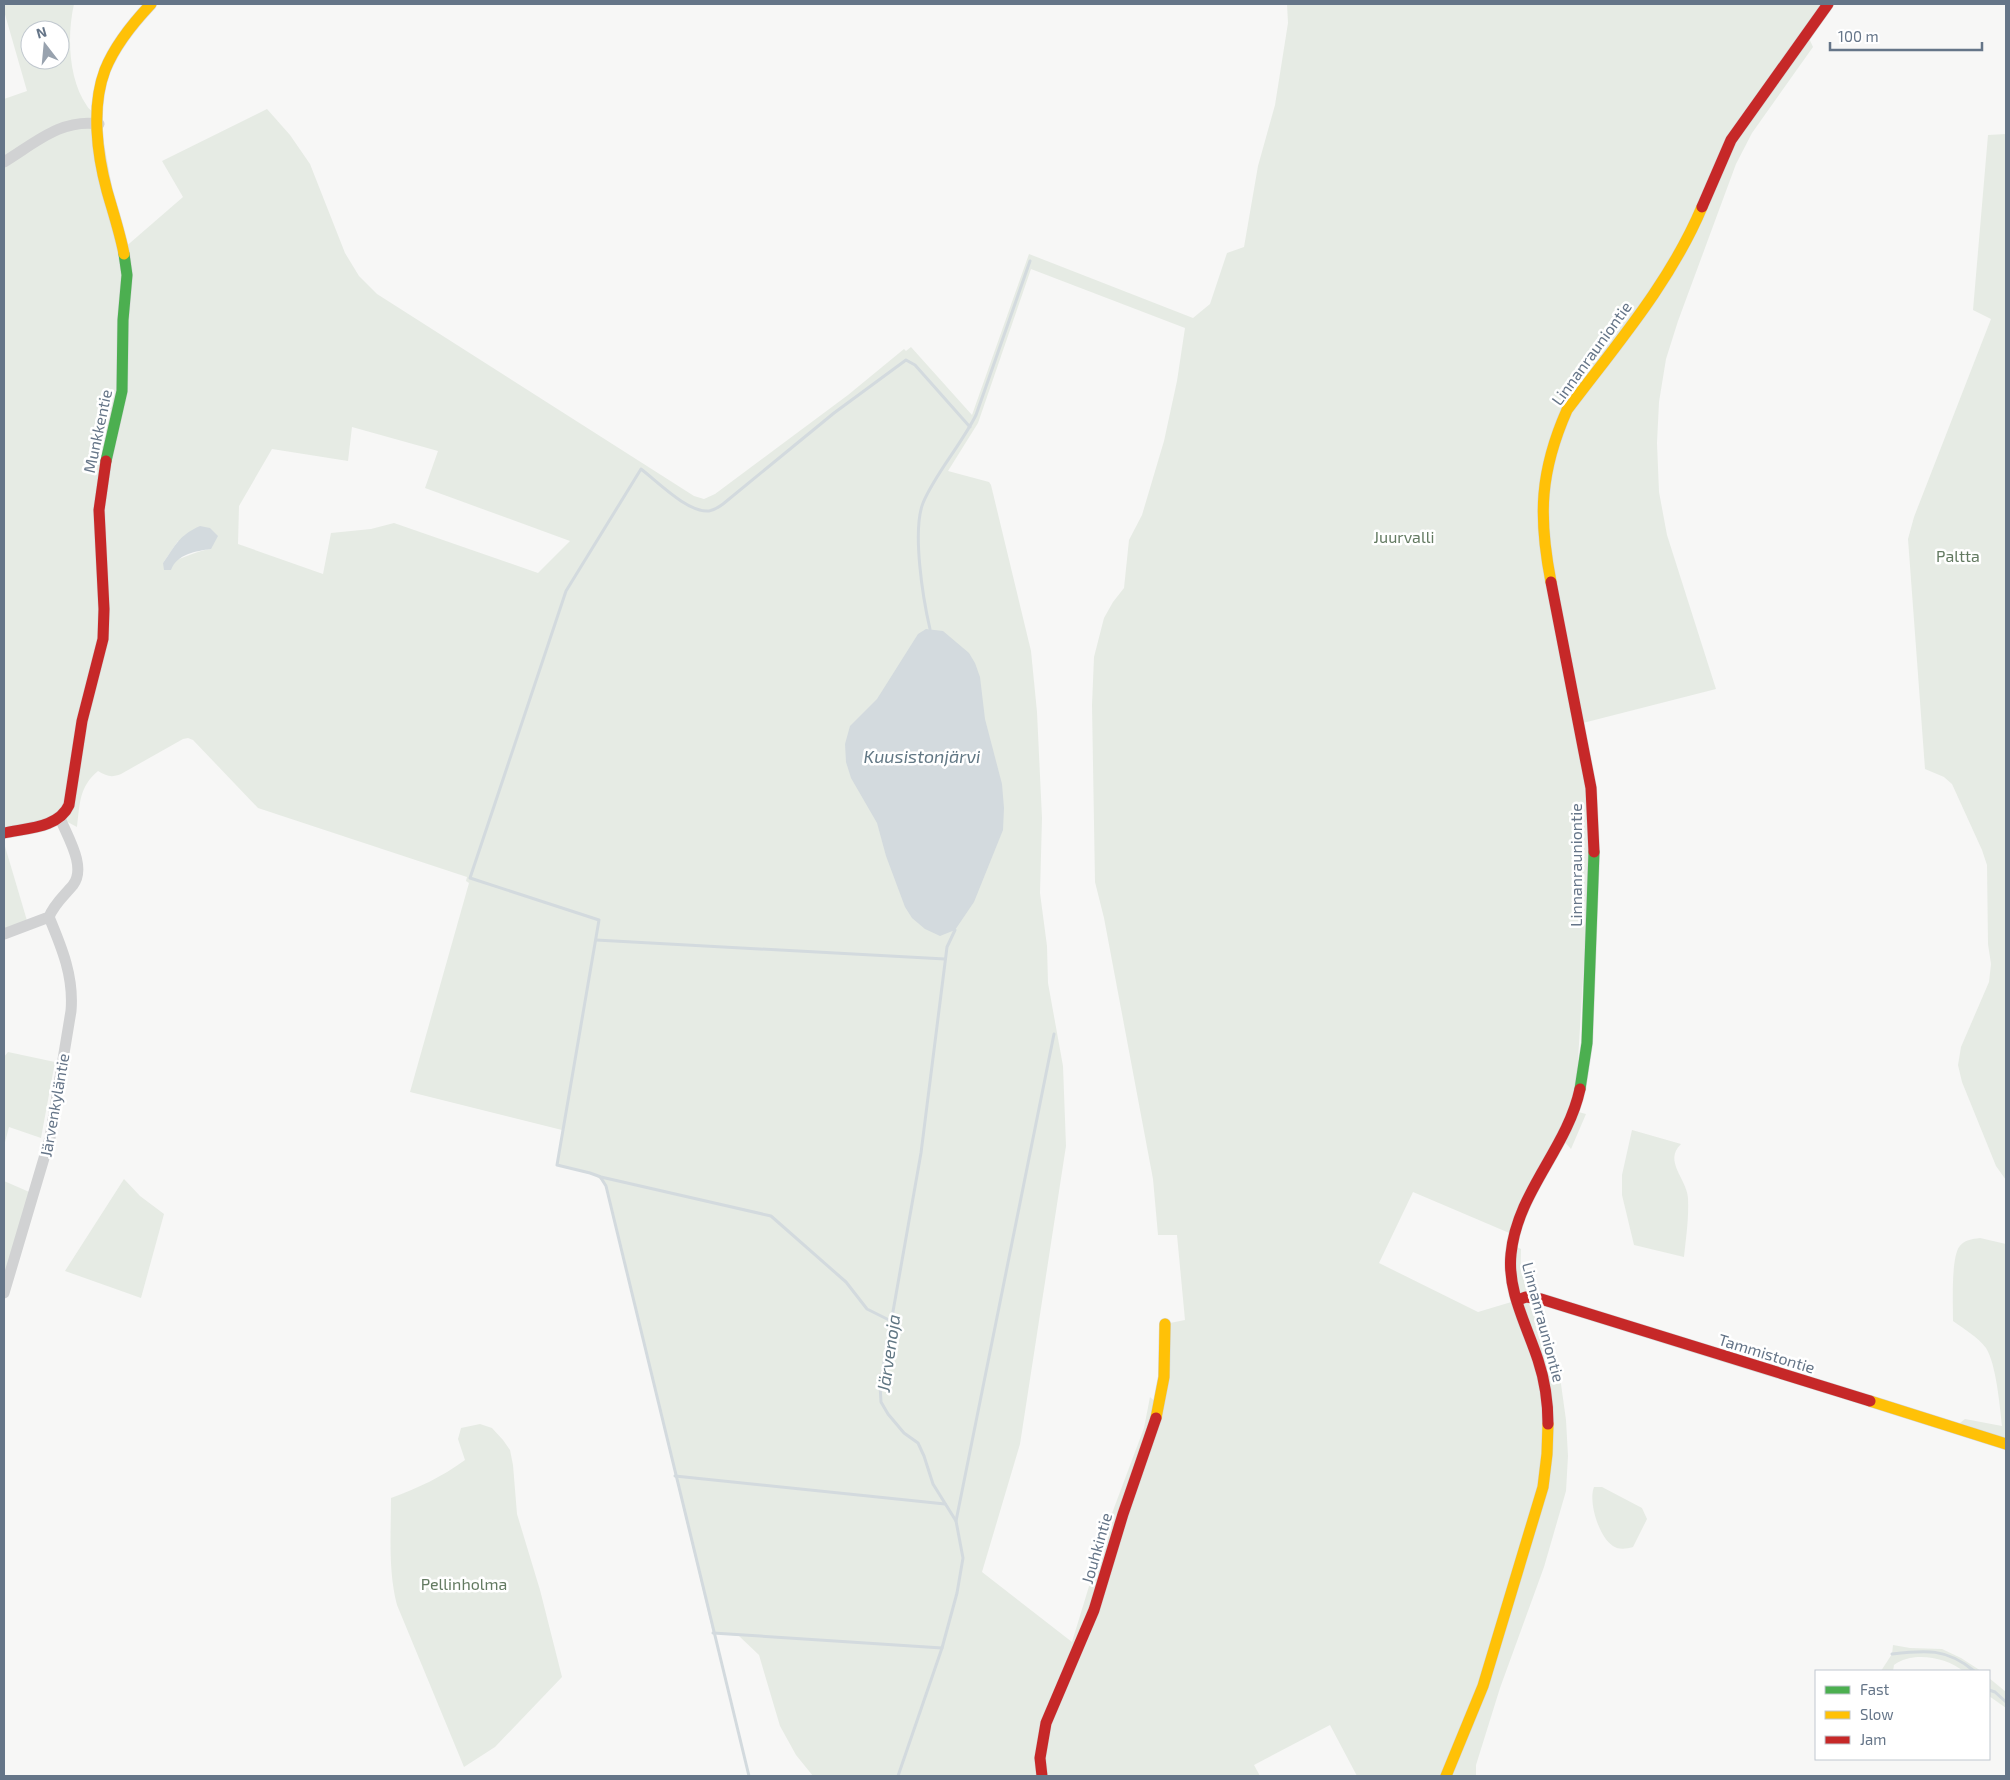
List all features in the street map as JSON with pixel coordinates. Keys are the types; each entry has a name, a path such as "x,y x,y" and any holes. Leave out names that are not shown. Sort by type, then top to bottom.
{"street":[{"name":"Munkkentie","path":"60,818 66,812 69,805 80,733 103,636 105,612 99,540 100,493 121,401 124,374 123,318 127,276 123,249 102,169 99,124 100,93 104,72 122,39 151,4"},
{"name":"Linnanrauniontie","path":"1446,1776 1483,1686 1543,1487 1549,1455 1550,1425 1546,1393 1539,1362 1518,1300 1511,1272 1510,1255 1516,1224 1525,1201 1562,1139 1574,1111 1586,1061 1593,881 1593,810 1591,788 1543,538 1542,498 1548,460 1557,432 1568,410 1665,280 1680,254 1694,227 1731,140 1828,4"},
{"path":"6,158 62,127 86,122 99,124"},
{"path":"4,833 49,823 60,818 75,854 78,877 52,909 49,917 4,934"},
{"name":"Järvenkyläntie","path":"4,1292 50,1138 72,997 68,968 49,917"},
{"name":"Tammistontie","path":"1518,1300 1533,1297 1541,1299 2006,1444"},
{"name":"Jouhkintie","path":"1042,1776 1040,1763 1042,1733 1052,1702 1082,1641 1098,1602 1123,1513 1153,1432 1165,1380 1168,1352 1165,1324"}],"green space":[{"path":"4,4 74,4 70,29 70,20 20,20 20,67 4,11"},
{"name":"Juurvalli","path":"1287,4 1828,4 1807,34 1813,47 1752,133 1736,164 1678,321 1666,359 1659,402 1657,443 1659,492 1667,535 1716,689 1579,724 1593,810 1575,1111 1586,1114 1571,1149 1563,1140 1514,1235 1413,1192 1379,1263 1478,1312 1518,1300 1512,1245 1521,1249 1521,1266 1526,1282 1541,1299 1526,1298 1549,1347 1561,1384 1568,1456 1566,1491 1544,1567 1500,1688 1476,1765 1476,1776 1357,1776 1330,1725 1254,1765 1260,1776 813,1776 796,1755 780,1726 759,1655 739,1636 713,1633 606,1186 591,1173 557,1165 562,1130 410,1092 469,883 466,881 467,877 258,808 193,740 188,738 121,774 109,776 98,771 84,789 77,827 60,818 4,833 4,99 27,91 21,70 70,70 70,43 76,83 87,106 99,115 123,249 183,197 162,161 267,109 290,135 310,164 345,253 359,276 377,294 694,496 704,499 715,494 848,395 904,349 906,351 911,347 972,415 1029,254 1193,318 1210,304 1227,253 1244,247 1258,166 1275,105 1288,23","holes":["1031,269 1185,328 1177,381 1164,441 1142,515 1129,540 1124,588 1104,618 1094,657 1092,705 1095,882 1104,918 1153,1179 1158,1235 1177,1235 1185,1320 1165,1324 1160,1406 1150,1397 1144,1428 1108,1524 1072,1642 982,1572 1020,1444 1066,1146 1063,1066 1048,983 1047,946 1040,893 1042,818 1037,712 1031,651 991,485 989,482 948,471 978,423","352,427 438,451 425,488 570,541 538,573 394,523 371,529 331,533 323,574 238,544 239,506 272,449 348,461","178,541 211,549 163,563"]},
{"name":"Paltta","path":"2006,134 2006,1180 1996,1166 1962,1082 1958,1065 1961,1047 1989,982 1991,964 1988,944 1987,865 1952,784 1944,777 1925,769 1908,539 1914,517 1991,319 1973,310 1988,135"},
{"path":"4,843 28,924 4,934"},
{"path":"8,1052 55,1062 41,1138 9,1127 4,1146 4,1057"},
{"path":"1632,1130 1681,1144 1676,1150 1674,1157 1688,1198 1684,1257 1634,1245 1622,1195 1622,1175"},
{"path":"124,1179 140,1196 164,1214 141,1298 65,1271"},
{"path":"4,1181 34,1194 4,1293"},
{"path":"1980,1238 2006,1244 2006,1444 1954,1428 1965,1419 2002,1426 1997,1385 1986,1348 1971,1333 1953,1321 1953,1282 1956,1253 1963,1243 1971,1239"},
{"name":"Pellinholma","path":"480,1424 492,1428 510,1450 517,1514 540,1590 562,1677 495,1747 464,1767 397,1605 391,1565 391,1498 430,1482 465,1460 458,1439 461,1428"},
{"path":"1594,1487 1602,1487 1642,1508 1647,1519 1633,1547 1623,1549 1615,1547 1603,1535 1596,1519 1592,1501"},
{"path":"1893,1645 1910,1648 1942,1649 1979,1670 1962,1670 1948,1662 1919,1657 1901,1661 1894,1665 1893,1670 1882,1670 1892,1654"},
{"path":"1990,1679 2006,1692 2006,1708 1990,1697"}],"water":[{"path":"200,526 210,528 218,536 211,549 188,554 178,560 171,570 164,570 163,563 178,542 187,533"},
{"name":"Kuusistonjärvi","path":"926,629 943,631 969,653 975,663 980,677 985,719 1002,784 1004,808 1003,830 974,902 955,930 940,936 925,929 912,918 905,907 886,856 877,823 851,778 846,762 845,744 850,726 877,699 918,634"}],"waterway":[{"path":"930,629 924,601 918,530 923,503 934,481 976,415 1030,261"},
{"path":"891,1321 867,1309 846,1282 771,1216 557,1165 599,920 470,878 566,591 641,469 664,489 683,502 701,510 713,510 723,504 834,413 906,360 915,365 970,427"},
{"name":"Järvenoja","path":"898,1776 942,1648 957,1593 963,1558 956,1521 933,1484 918,1443 904,1433 888,1414 881,1402 880,1385 921,1153 947,947 955,930"},
{"path":"596,940 945,959"},
{"path":"956,1521 1054,1034"},
{"path":"601,1178 606,1186 749,1776"},
{"path":"675,1476 945,1504"},
{"path":"713,1633 942,1648"},
{"path":"1892,1654 1935,1652 1954,1658 1973,1670"},
{"path":"1990,1690 1995,1692 2006,1702"}],"traffic: fast":[{"path":"106,461 122,391 123,320 127,275 124,254"},
{"path":"1580,1089 1587,1043 1594,852"}],"traffic: slow":[{"path":"124,254 100,162 97,130 98,99 105,70 119,43 151,4"},
{"path":"1551,582 1543,515 1547,474 1558,432 1567,410 1641,313 1658,287 1689,235 1702,207"},
{"path":"1156,1418 1164,1377 1165,1324"},
{"path":"1870,1401 2006,1444"},
{"path":"1446,1776 1483,1686 1543,1487 1548,1424"}],"traffic: jam":[{"path":"1702,207 1731,140 1828,4"},
{"path":"4,833 50,823 64,813 69,805 82,721 103,639 104,609 99,510 106,461"},
{"path":"1551,582 1591,788 1594,852"},
{"path":"1548,1424 1543,1376 1515,1295 1512,1281 1511,1254 1522,1210 1565,1131 1574,1111 1580,1089"},
{"path":"1518,1300 1526,1297 1541,1299 1870,1401"},
{"path":"1042,1776 1040,1758 1046,1723 1094,1610 1123,1514 1156,1418"}]}
